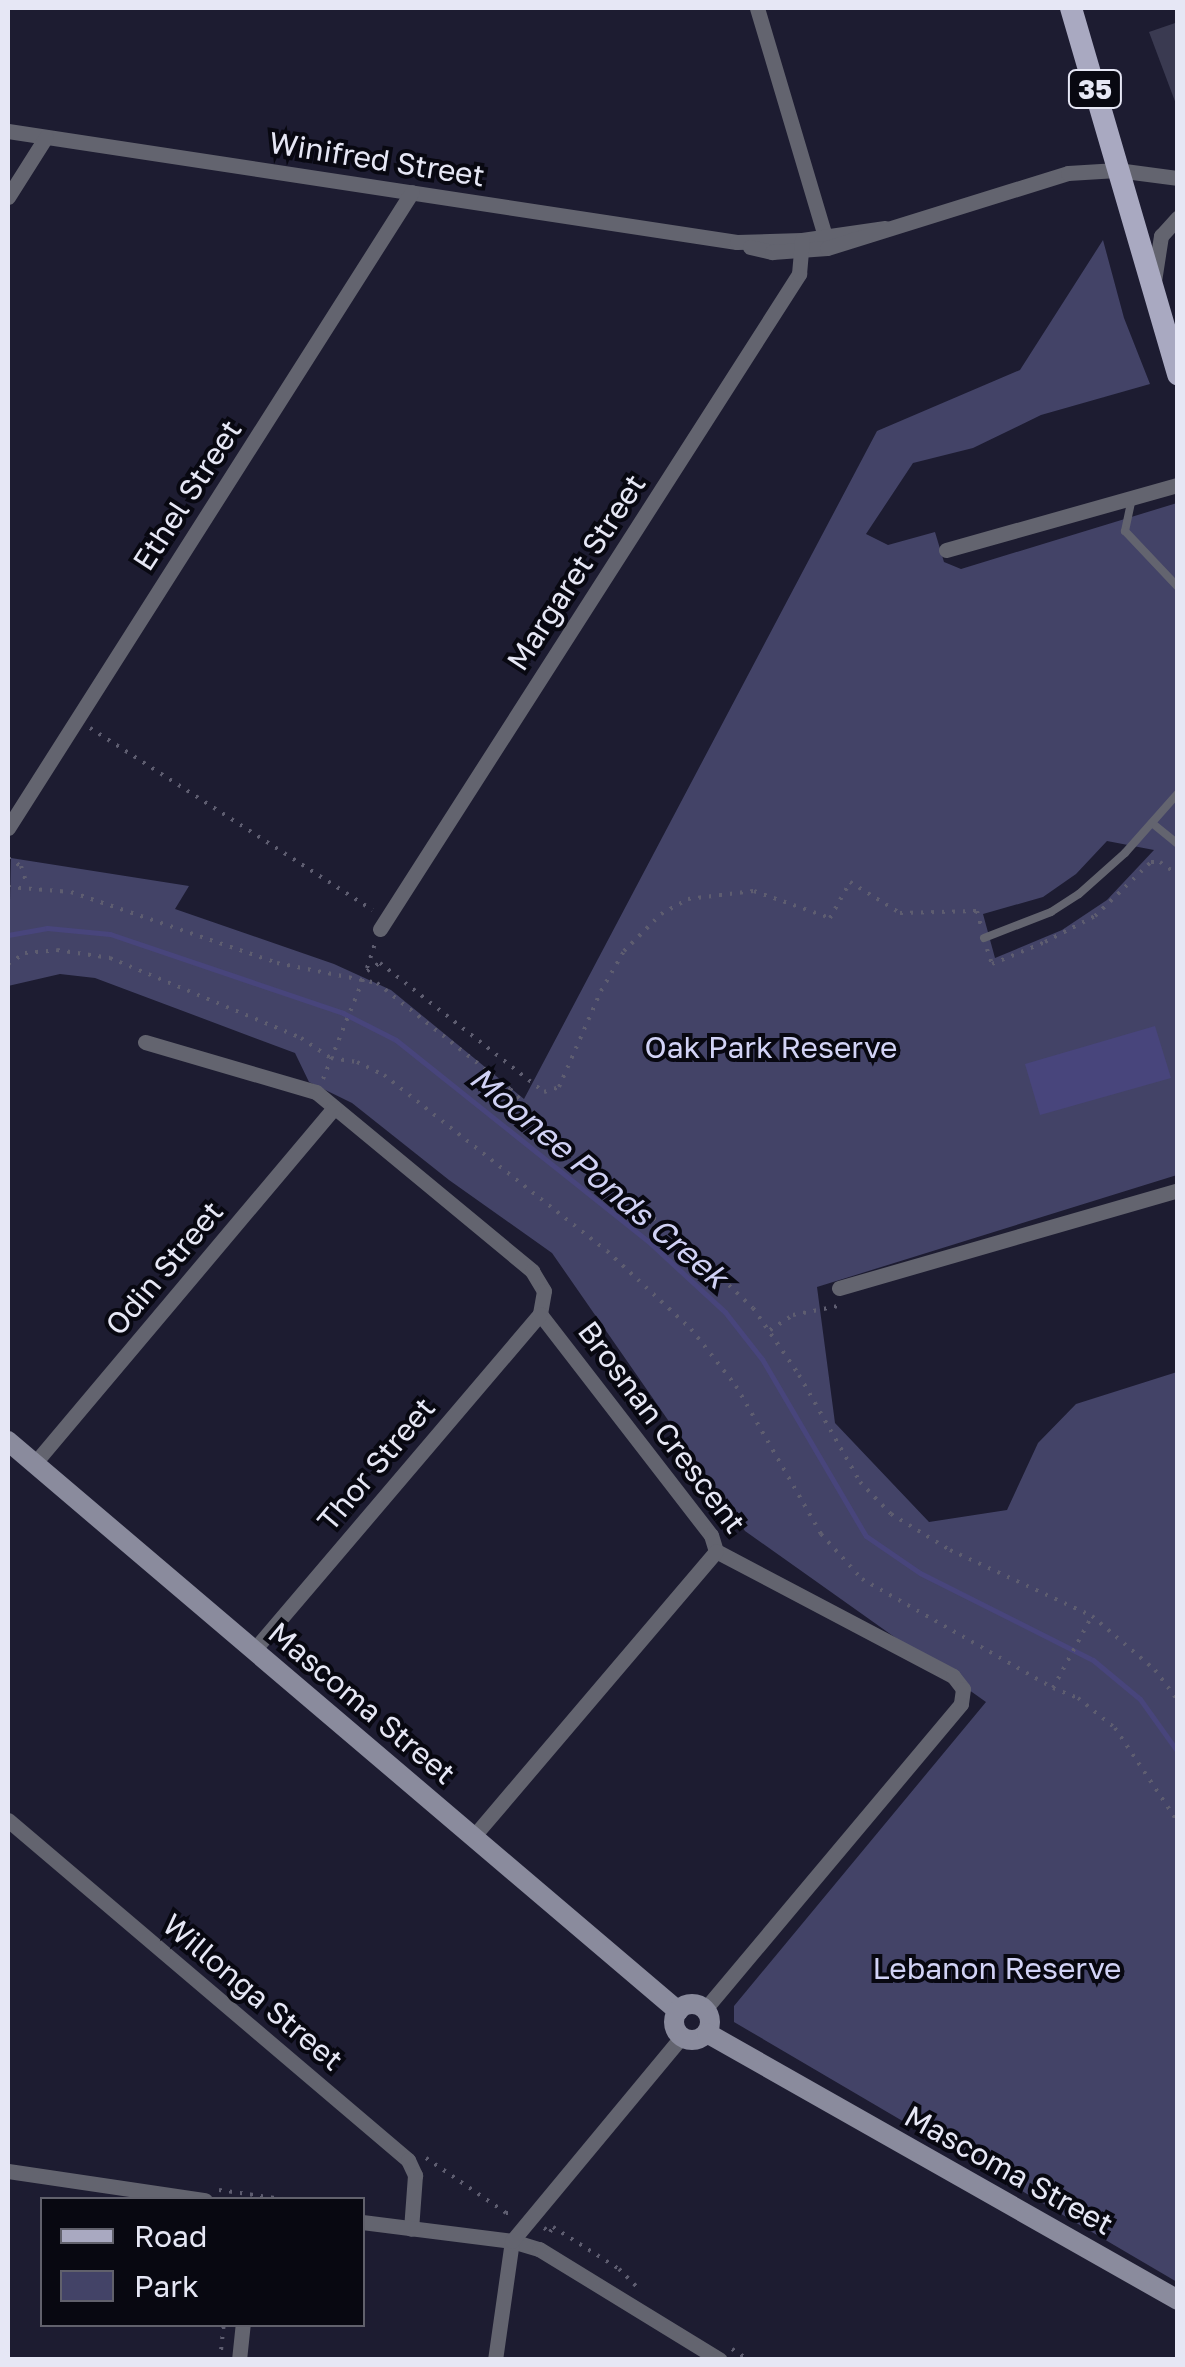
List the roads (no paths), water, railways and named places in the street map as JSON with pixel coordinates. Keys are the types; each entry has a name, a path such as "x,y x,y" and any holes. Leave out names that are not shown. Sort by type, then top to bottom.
{"main road":[{"name":"35","path":"1071,8 1178,375"},
{"name":"Mascoma Street","path":"8,1441 678,2011"},
{"path":"694,2004 705,2009 710,2023 707,2032 698,2039 682,2036 675,2027 678,2011 694,2004"},
{"name":"Mascoma Street","path":"707,2032 1178,2300"}],"street":[{"path":"757,8 826,242"},
{"name":"Winifred Street","path":"8,131 737,242 802,246 885,228 1068,173 1118,170 1178,178"},
{"path":"8,197 46,137"},
{"name":"Ethel Street","path":"8,828 412,192"},
{"path":"1152,292 1161,236 1178,217"},
{"name":"Margaret Street","path":"383,924 799,274 802,246"},
{"path":"946,550 1178,485"},
{"name":"Brosnan Crescent","path":"145,1042 316,1092 532,1272 544,1291 540,1314 711,1535 716,1550 952,1676 963,1689 961,1704 705,2009"},
{"name":"Odin Street","path":"34,1464 334,1108"},
{"path":"839,1288 1178,1190"},
{"name":"Thor Street","path":"254,1650 540,1314"},
{"path":"473,1836 716,1550"},
{"name":"Willonga Street","path":"8,1820 408,2160 416,2175 411,2229"},
{"path":"495,2360 512,2241 682,2036"},
{"path":"8,2172 184,2197"},
{"path":"365,2222 512,2241 555,2257 720,2360"},
{"path":"239,2360 243,2327"}],"lane":[{"path":"1132,498 1126,531 1178,587"},
{"path":"984,938 1051,912 1079,894 1178,793"},
{"path":"1152,823 1178,844"}],"waterway":[{"name":"Moonee Ponds Creek","path":"8,935 47,928 110,934 343,1013 396,1040 648,1241 725,1312 762,1359 866,1536 920,1573 1093,1660 1140,1699 1178,1752"}],"park label":[{"name":"Oak Park Reserve","path":"771,1047"},
{"name":"Lebanon Reserve","path":"997,1968"}]}
